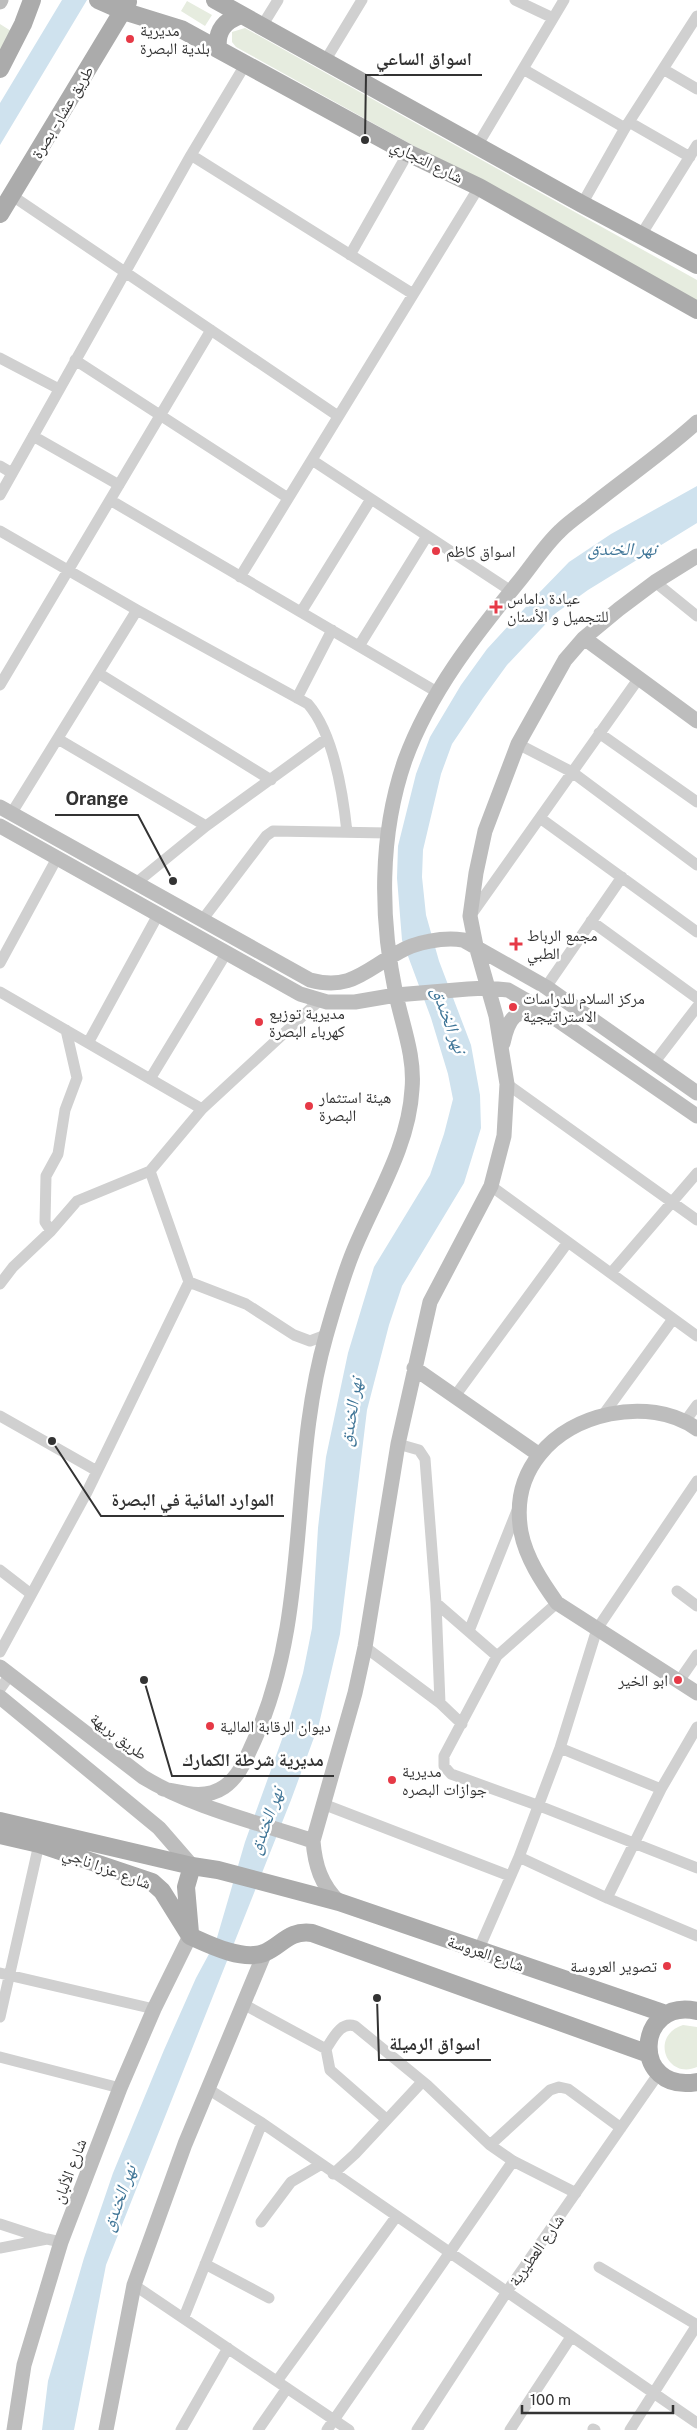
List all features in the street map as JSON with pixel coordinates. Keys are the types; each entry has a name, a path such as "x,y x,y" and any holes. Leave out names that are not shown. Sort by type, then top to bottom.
{"main road":[{"path":"0,69 24,24 32,0"},
{"path":"215,0 582,204 697,265"},
{"name":"شارع التجاري","path":"115,4 181,29 408,153 479,187 697,310"},
{"name":"طريق عشار - بصرة","path":"0,214 115,4"},
{"path":"218,49 217,40 221,27 230,18 241,15"},
{"path":"163,1789 199,1795 212,1794 223,1788 242,1767 263,1721 281,1663 287,1634 306,1459 326,1334 353,1253 393,1161 410,1111 412,1060 396,995 396,953 384,901 388,833 404,762 437,692 484,623 560,531 697,422"},
{"path":"339,1902 328,1891 317,1868 313,1841 355,1694 365,1647 398,1444 414,1368 430,1302 491,1186 504,1136 507,1084 496,1016 476,946 470,916 476,873 485,831 518,744 565,660 584,638 655,582 697,556"},
{"path":"584,638 697,721"},
{"path":"6,810 310,980 334,985 353,980 396,953 448,938 463,940 546,987 697,1093"},
{"path":"0,826 159,913 300,994 320,1000 354,1002 396,995 468,989 508,990 542,1010 697,1116"},
{"path":"57,858 65,843"},
{"path":"200,937 206,921"},
{"path":"501,1049 509,1021 519,1013 542,1010"},
{"path":"414,1368 538,1454"},
{"path":"691,1425 638,1410 603,1416 574,1425 538,1454 528,1476 521,1500 521,1531 530,1558 542,1581 557,1603 697,1693"},
{"name":"طريق بريهة","path":"5,1671 143,1777 163,1789 313,1841"},
{"path":"0,1697 159,1828 192,1866 186,1887 190,1936 207,1944 245,1955 265,1952 301,1932 312,1933 648,2054"},
{"name":"شارع عزرا ناجي","path":"0,1821 192,1866 218,1870 305,1894"},
{"name":"شارع عزرا ناجي","path":"0,1835 39,1844 152,1882 162,1891 190,1936"},
{"name":"شارع العروسة","path":"305,1894 339,1902 666,2014"},
{"name":"شارع الألبان","path":"14,2430 24,2365 54,2240 154,2009 190,1936"},
{"path":"106,2430 134,2285 185,2144 265,1952"},
{"path":"697,2011 678,2010 666,2014 651,2031 648,2043 648,2054 652,2064 659,2073 676,2083 697,2082"}],"street":[{"path":"262,26 278,0"},
{"path":"325,61 362,0"},
{"path":"515,0 553,18"},
{"path":"477,146 564,0"},
{"path":"582,204 627,125 697,17"},
{"path":"0,494 126,273 190,155 245,65"},
{"path":"523,69 690,157"},
{"path":"663,69 697,89"},
{"path":"641,236 697,145"},
{"path":"350,255 408,153"},
{"path":"190,155 413,294"},
{"path":"240,576 479,187"},
{"path":"11,195 338,416"},
{"path":"0,685 211,330"},
{"path":"0,358 59,389"},
{"path":"75,360 288,498"},
{"path":"33,436 119,485"},
{"path":"312,460 511,591"},
{"path":"0,466 12,473"},
{"path":"301,612 370,499"},
{"path":"110,500 437,692"},
{"path":"0,531 137,610 308,704 315,712 343,787 347,832"},
{"path":"359,646 427,536"},
{"path":"655,582 697,616"},
{"path":"6,810 58,739 137,610"},
{"path":"297,698 332,630"},
{"path":"98,674 272,780"},
{"path":"470,916 639,678"},
{"path":"600,733 697,802"},
{"path":"58,739 206,826"},
{"path":"136,883 206,826 326,739"},
{"path":"518,744 572,772 697,865"},
{"path":"540,818 697,932"},
{"path":"206,921 269,833 277,830 388,833"},
{"path":"0,963 57,858"},
{"path":"546,987 622,877"},
{"path":"88,1043 159,913"},
{"path":"591,921 697,998"},
{"path":"150,1079 227,952"},
{"path":"1,994 202,1109"},
{"path":"0,1284 13,1266 51,1231 77,1201 150,1171 202,1109 320,1000"},
{"path":"654,1063 697,1007"},
{"path":"51,1231 45,1222 46,1176 58,1154 65,1110 77,1078 66,1030"},
{"path":"507,1084 697,1220"},
{"path":"0,1652 97,1470 189,1282 150,1171"},
{"path":"611,1274 697,1172"},
{"path":"491,1186 697,1336"},
{"path":"455,1396 568,1242"},
{"path":"189,1282 246,1304 294,1335 310,1341 326,1334"},
{"path":"603,1416 673,1319"},
{"path":"691,1425 697,1405"},
{"path":"0,1416 97,1470"},
{"path":"398,1444 419,1450 424,1455 436,1603 440,1703"},
{"path":"478,1951 519,1857 560,1748 597,1629 697,1481"},
{"path":"469,1631 521,1500"},
{"path":"0,1570 32,1594"},
{"path":"677,1591 697,1606"},
{"path":"436,1603 497,1656"},
{"path":"557,1603 497,1656 444,1756 444,1766 451,1774 634,1842 697,1868"},
{"path":"365,1647 440,1703 462,1724"},
{"path":"679,1681 697,1655"},
{"path":"0,1689 5,1671"},
{"path":"607,1898 661,1789 697,1727"},
{"path":"560,1748 661,1789"},
{"path":"323,1804 510,1876"},
{"path":"0,2017 5,1974 39,1844"},
{"path":"519,1857 607,1898 697,1936"},
{"path":"5,1974 154,2009"},
{"path":"243,2004 326,2050"},
{"path":"386,2119 330,2070 326,2050 343,2026 349,2024 355,2026 427,2085 490,2145 513,2161 576,2193"},
{"path":"0,2057 120,2088"},
{"name":"شارع العطيرية","path":"417,2430 506,2293 659,2073"},
{"path":"333,2174 422,2082"},
{"path":"490,2145 550,2090 559,2087 568,2089 621,2128"},
{"path":"208,2089 262,2124 697,2423"},
{"path":"184,2317 262,2124"},
{"path":"327,2430 513,2161"},
{"path":"261,2222 292,2182 320,2165"},
{"path":"277,2381 396,2217"},
{"path":"0,2224 54,2240"},
{"path":"0,2248 54,2240"},
{"path":"205,2264 269,2298"},
{"path":"599,2267 697,2325 630,2430"},
{"path":"134,2285 349,2430"},
{"path":"510,2430 571,2337"},
{"path":"182,2430 228,2348"},
{"path":"258,2430 287,2388"}],"shaded area":[{"path":"187,1 212,15 205,26 181,11"},
{"path":"0,24 11,31 0,59"},
{"path":"245,28 697,280 697,303 236,47 232,42 232,32"},
{"path":"683,2025 697,2027 697,2067 686,2069 677,2067 670,2062 666,2055 667,2038 673,2030"}],"water":[{"path":"62,0 87,0 0,145 0,103"},
{"name":"نهر الخندق","path":"697,486 697,523 588,590 556,613 507,665 483,698 452,744 441,774 423,850 422,877 426,915 439,961 471,1045 480,1095 481,1128 464,1183 402,1286 389,1325 367,1410 340,1634 319,1724 291,1800 106,2265 74,2430 42,2430 48,2381 84,2258 113,2173 164,2050 196,1978 216,1941 245,1842 290,1717 303,1673 312,1628 318,1528 326,1457 348,1353 374,1267 430,1175 444,1134 453,1099 448,1074 431,1018 402,940 397,878 398,846 416,774 430,737 461,685 487,649 569,562 611,534"}],"place":[{"name":"مديرية بلدية البصرة","path":"130,39"},
{"name":"اسواق الساعي","path":"365,140"},
{"name":"اسواق كاظم","path":"436,551"},
{"name":"عيادة داماس للتجميل و الأسنان","path":"496,607"},
{"name":"Orange","path":"173,881"},
{"name":"مجمع الرباط الطبي","path":"516,944"},
{"name":"مركز السلام للدراسات الاستراتيجية","path":"513,1007"},
{"name":"مديرية توزيع كهرباء البصرة","path":"259,1022"},
{"name":"هيئة استثمار البصرة","path":"309,1106"},
{"name":"الموارد المائية في البصرة","path":"52,1441"},
{"name":"مديرية شرطة الكمارك","path":"144,1680"},
{"name":"ابو الخير","path":"678,1680"},
{"name":"ديوان الرقابة المالية","path":"210,1726"},
{"name":"مديرية جوازات البصره","path":"392,1780"},
{"name":"تصوير العروسة","path":"667,1966"},
{"name":"اسواق الرميلة","path":"377,1998"}]}
